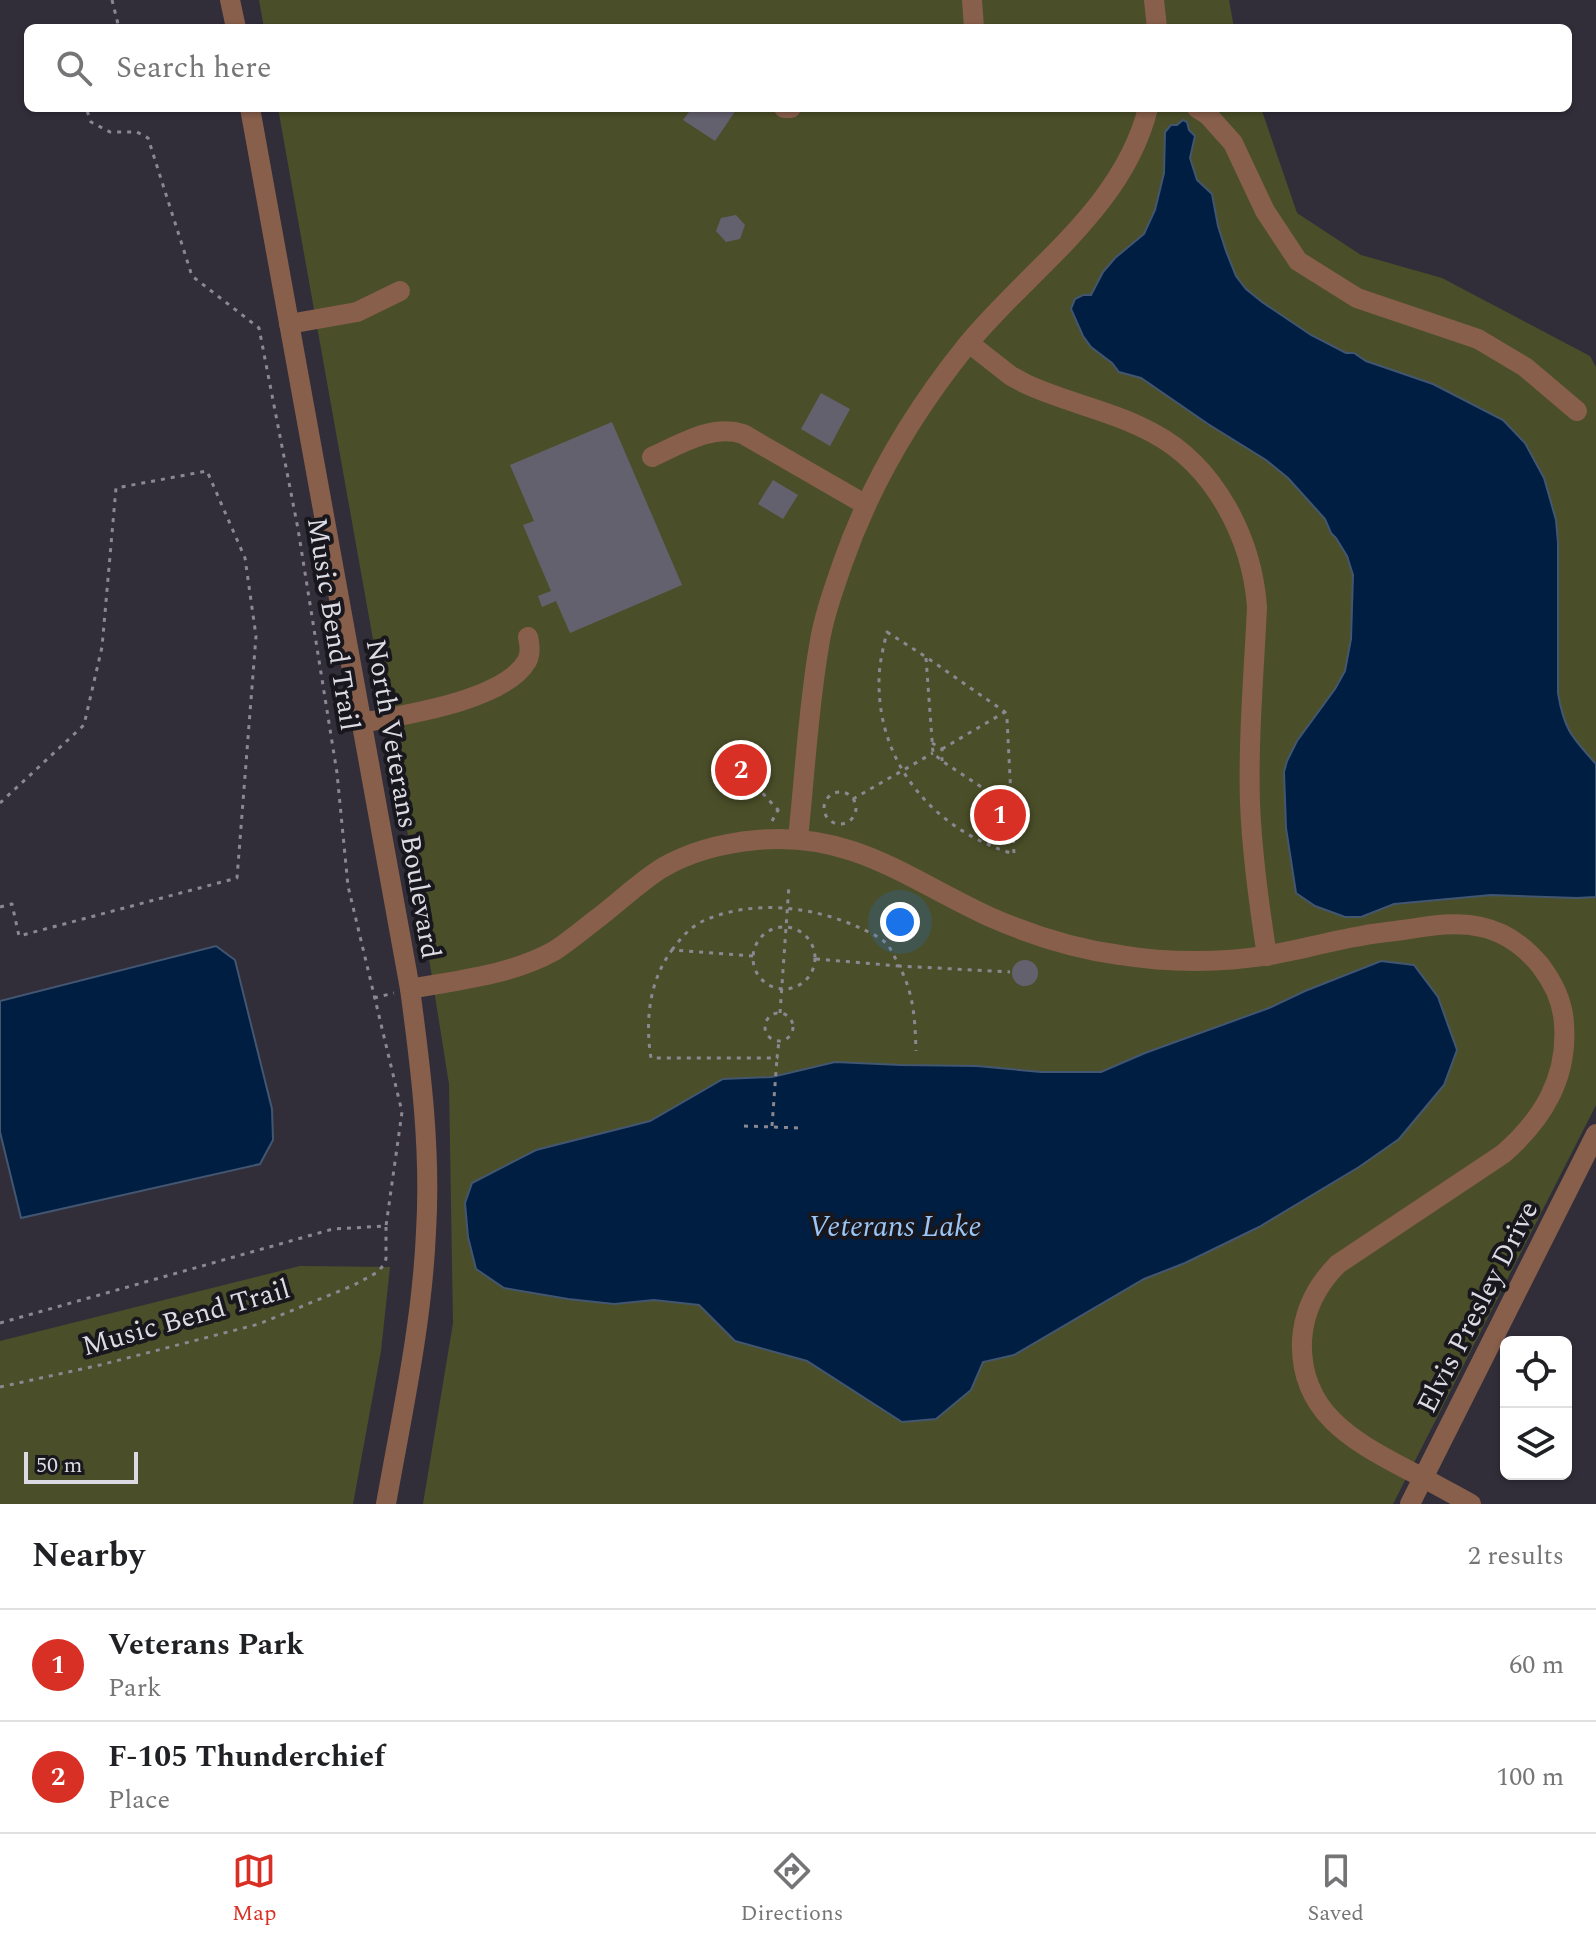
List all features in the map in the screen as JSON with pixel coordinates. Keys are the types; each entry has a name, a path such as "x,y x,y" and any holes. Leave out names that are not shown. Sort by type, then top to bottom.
{"street":[{"path":"230,0 235,24"},
{"path":"972,0 974,24"},
{"path":"1154,0 1157,24"},
{"name":"North Veterans Boulevard","path":"251,112 410,989 421,1081 426,1136 427,1231 419,1314 386,1504"},
{"path":"798,838 819,643 835,583 866,505 907,427 969,343 1062,246 1112,187 1135,145 1147,112"},
{"path":"1203,112 1233,143 1265,211 1298,261 1357,298 1478,339 1525,367 1577,411"},
{"path":"289,324 357,312 400,291"},
{"path":"969,343 1026,384 1155,434 1201,469 1225,505 1243,545 1256,590 1250,804 1254,863 1267,956"},
{"path":"652,457 696,437 718,431 734,431 866,505"},
{"path":"361,723 446,705 488,690 519,671 527,661 530,652 528,637"},
{"path":"410,989 504,971 541,957 567,942 660,869 699,851 755,840 798,838 847,848 877,859 1021,930 1119,955 1182,961 1267,956 1361,936 1436,925 1480,926 1501,934 1521,946 1536,961 1559,997 1565,1028 1564,1061 1548,1100 1517,1142 1338,1264 1326,1276 1316,1291 1305,1320 1302,1350 1304,1368 1318,1405 1331,1421 1372,1451 1471,1504"},
{"name":"Elvis Presley Drive","path":"1410,1504 1596,1134"}],"path":[{"path":"112,0 118,24"},
{"name":"Music Bend Trail","path":"0,1387 259,1324 376,1273 386,1259 386,1226 402,1112 348,886 328,712 298,529 259,328 192,276 148,138 137,132 110,132 91,122 87,112"},
{"path":"0,803 84,725 102,647 116,488 207,471 245,558 256,636 237,878 19,936 12,904 0,907"},
{"path":"887,632 926,657 1005,712 1014,854 988,846 951,825 929,805 903,771 890,743 880,703 879,671 887,632"},
{"path":"926,657 933,753 1013,808"},
{"path":"942,749 1005,712"},
{"path":"931,743 942,749"},
{"path":"942,749 942,761"},
{"path":"737,752 755,756 761,768 756,786 743,792 730,788 722,778 722,764 737,752"},
{"path":"853,799 933,753"},
{"path":"756,786 778,810"},
{"path":"846,793 853,799 856,810 851,820 841,824 827,818 824,804 830,795 846,793"},
{"path":"770,830 778,810 789,803"},
{"path":"780,1013 789,885"},
{"path":"777,1058 651,1058 648,1032 650,1003 659,972 672,950 701,922 744,910 788,909 837,918 869,932 889,947 906,978 913,1002 916,1051"},
{"path":"787,926 800,930 808,937 816,959 810,976 793,988 782,989 764,982 754,966 753,956 755,945 761,937 769,930 787,926"},
{"path":"672,950 753,956"},
{"path":"816,959 1010,972"},
{"path":"780,1013 791,1020 793,1028 790,1036 779,1041 767,1034 766,1024 771,1016 780,1013"},
{"path":"772,1126 779,1041"},
{"path":"744,1126 800,1128"},
{"name":"Music Bend Trail","path":"0,1323 333,1229 386,1226"}],"green space":[{"path":"259,0 1229,0 1233,24 263,24"},
{"path":"279,112 1262,112 1297,213 1361,255 1442,278 1590,356 1596,367 1596,1105 1393,1504 423,1504 453,1323 449,1084 421,908"},
{"path":"300,1266 390,1267 381,1351 353,1504 0,1504 0,1341"}],"water":[{"path":"1183,120 1195,136 1190,158 1197,180 1212,194 1226,251 1236,276 1246,289 1311,335 1346,353 1354,353 1366,361 1433,384 1503,420 1525,443 1544,478 1556,520 1558,543 1558,693 1570,732 1596,764 1596,897 1491,895 1394,904 1361,917 1345,917 1315,906 1296,893 1286,828 1284,772 1297,741 1345,671 1351,639 1353,575 1347,556 1325,519 1288,478 1266,460 1141,378 1119,372 1091,347 1071,309 1075,299 1091,295 1103,272 1115,258 1144,234 1155,210 1164,173 1165,132 1171,125"},
{"path":"216,946 235,960 272,1109 273,1140 260,1164 21,1218 0,1132 0,1001"},
{"name":"Veterans Lake","path":"1381,961 1414,965 1438,997 1457,1050 1444,1085 1399,1139 1359,1167 1259,1227 1144,1279 1014,1355 983,1362 971,1390 936,1419 902,1422 807,1361 735,1341 699,1305 654,1300 614,1304 568,1299 504,1288 476,1269 468,1237 465,1203 472,1183 536,1150 650,1121 723,1079 772,1077 835,1062 1101,1072 1269,1008"}],"building":[{"path":"689,112 735,112 715,141 683,120"},
{"path":"736,215 745,225 740,239 726,242 716,231 721,218"},
{"path":"821,393 850,409 830,446 801,429"},
{"path":"612,422 682,585 570,633 556,601 542,607 538,596 551,591 523,525 534,521 510,465"},
{"path":"773,480 798,495 783,519 758,504"},
{"path":"1025,960 1034,964 1038,973 1034,982 1025,986 1016,982 1012,973 1016,964"}],"place":[{"name":"F-105 Thunderchief","path":"741,770"},
{"name":"Veterans Park","path":"1000,815"}]}
